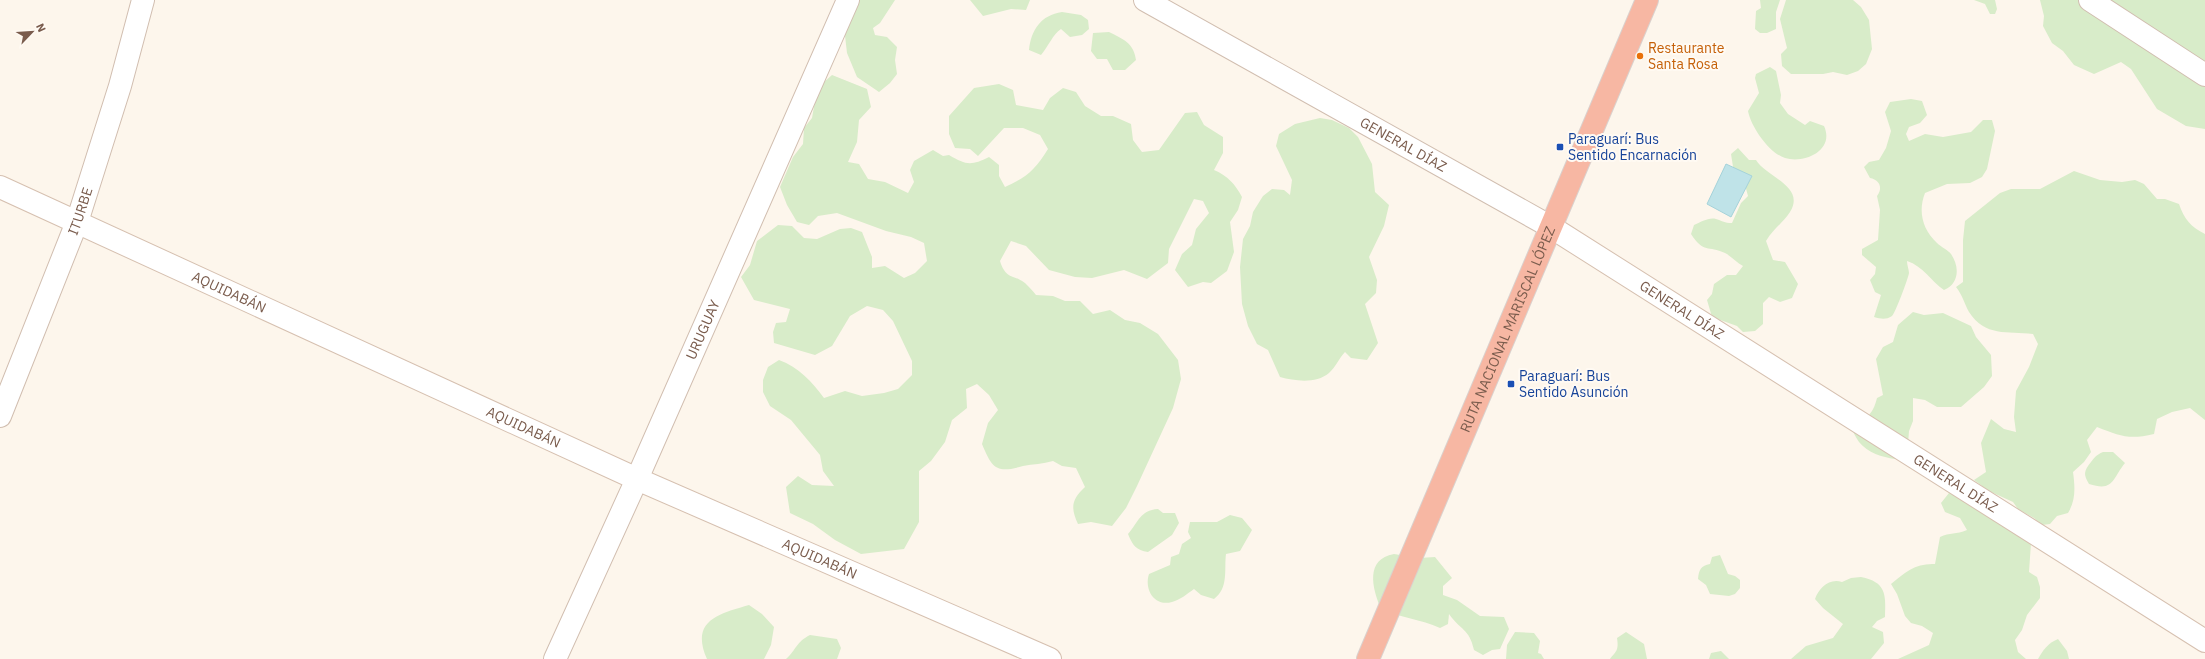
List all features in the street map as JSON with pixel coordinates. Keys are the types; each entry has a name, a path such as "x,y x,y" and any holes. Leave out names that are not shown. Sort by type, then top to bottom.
{"highway":[{"name":"RUTA NACIONAL MARISCAL LÓPEZ","path":"1368,659 1647,0"}],"street":[{"name":"ITURBE","path":"0,416 77,222 120,86 143,0"},
{"name":"URUGUAY","path":"555,659 637,479 848,0"},
{"name":"GENERAL DÍAZ","path":"1145,0 1551,227 2205,642"},
{"path":"2090,0 2205,75"},
{"name":"AQUIDABÁN","path":"0,188 637,479 1050,659"}],"green space":[{"path":"857,0 895,0 880,23 873,28 875,35 887,37 897,47 895,60 897,74 890,83 879,92 857,77 847,53 844,27"},
{"path":"970,0 1030,0 1026,10 1011,9 983,16"},
{"path":"1760,0 1780,0 1776,12 1776,29 1767,33 1760,33 1755,29 1756,11 1761,8"},
{"path":"1786,0 1853,0 1861,7 1869,20 1872,49 1866,64 1858,71 1847,75 1833,72 1823,74 1791,74 1782,66 1781,54 1787,48 1780,19"},
{"path":"1974,0 1995,0 1997,9 1995,14 1990,14 1985,4"},
{"path":"2040,0 2205,0 2205,129 2186,126 2157,109 2131,69 2121,62 2094,74 2074,65 2063,51 2052,43 2043,26 2044,16"},
{"path":"1062,12 1081,15 1088,20 1089,29 1082,35 1070,37 1061,29 1055,34 1041,55 1029,50 1032,36 1038,25 1048,16"},
{"path":"1109,32 1123,39 1133,49 1136,60 1125,70 1113,70 1107,59 1097,59 1091,51 1093,33"},
{"path":"1770,67 1776,71 1781,95 1780,103 1788,114 1805,125 1810,121 1824,126 1826,135 1825,142 1822,148 1809,157 1793,159 1785,158 1779,155 1767,145 1753,124 1748,111 1759,93 1755,78 1756,74"},
{"path":"832,75 867,89 871,107 859,120 857,142 848,162 859,164 868,179 885,182 908,193 914,182 910,170 914,161 933,150 943,156 949,155 960,161 969,163 978,162 989,157 999,165 999,176 1005,187 1019,180 1030,172 1048,149 1040,135 1023,128 1004,128 978,156 970,149 955,148 949,134 949,116 974,88 999,84 1013,90 1016,105 1043,110 1050,98 1063,88 1076,92 1085,106 1101,116 1113,116 1131,124 1133,140 1142,152 1159,150 1185,113 1197,112 1204,125 1223,137 1223,153 1214,170 1231,181 1242,197 1238,210 1230,222 1234,252 1227,271 1211,283 1203,282 1188,287 1175,270 1182,254 1192,245 1196,229 1209,213 1203,201 1194,199 1169,249 1168,263 1147,279 1124,270 1092,278 1075,277 1049,270 1026,246 1011,241 1000,261 1007,274 1021,280 1036,295 1053,296 1065,301 1080,301 1093,314 1110,310 1125,320 1140,323 1158,334 1178,360 1181,379 1173,408 1126,508 1112,526 1091,522 1078,524 1073,508 1077,495 1085,487 1076,468 1062,466 1053,461 1007,469 1001,469 992,464 982,444 988,423 998,410 989,395 977,384 966,389 967,408 952,420 945,442 931,461 919,471 919,522 904,549 861,554 835,540 813,524 790,513 786,487 798,476 812,485 834,486 823,471 820,455 791,420 770,406 763,392 763,380 768,367 779,360 786,363 799,371 815,386 824,398 845,391 862,396 884,393 898,389 912,375 912,361 893,321 883,310 867,306 850,316 832,346 815,355 774,343 773,332 776,323 786,322 790,309 754,300 741,277 750,265 757,241 778,225 792,226 804,238 817,239 840,229 851,228 862,232 872,257 872,268 885,266 904,278 915,273 927,261 924,243 911,237 886,231 837,213 818,216 809,225 797,222 787,205 780,187 793,157 803,144 804,128 812,118 815,101 824,82"},
{"path":"1911,99 1922,101 1927,115 1920,123 1909,127 1906,134 1909,141 1925,134 1943,137 1971,132 1983,120 1992,120 1995,131 1987,169 1982,177 1970,183 1947,184 1925,193 1923,200 1923,220 1928,232 1937,243 1951,254 1956,264 1957,270 1953,284 1944,290 1918,266 1907,261 1909,273 1896,309 1892,316 1886,319 1881,319 1874,317 1881,295 1875,292 1870,280 1875,274 1876,267 1862,255 1862,249 1878,240 1880,210 1877,196 1880,190 1880,185 1878,182 1870,178 1864,167 1869,162 1879,160 1886,148 1891,131 1885,112 1890,102"},
{"path":"1320,118 1332,120 1349,128 1358,137 1372,164 1375,192 1389,205 1384,226 1369,257 1377,280 1376,293 1365,304 1378,343 1367,360 1351,358 1345,352 1331,371 1324,376 1318,379 1305,381 1292,380 1280,377 1268,350 1257,344 1248,326 1242,304 1240,267 1243,239 1250,226 1253,212 1263,196 1272,189 1284,190 1290,195 1292,180 1276,146 1279,134 1295,124"},
{"path":"1738,148 1749,160 1756,160 1768,172 1783,183 1793,195 1794,203 1790,212 1766,241 1773,260 1785,262 1798,284 1792,298 1780,302 1769,297 1763,303 1763,324 1755,331 1743,332 1737,326 1712,317 1707,300 1712,294 1714,284 1727,275 1736,275 1743,266 1725,253 1703,247 1691,234 1694,225 1708,219 1716,219 1732,223 1741,203 1748,196 1745,185 1734,173 1731,154"},
{"path":"2074,171 2100,180 2122,182 2135,180 2144,184 2157,199 2165,199 2179,204 2183,214 2189,222 2205,234 2205,420 2190,408 2172,412 2157,419 2154,434 2145,436 2125,436 2097,427 2087,440 2091,452 2084,462 2073,472 2074,493 2071,508 2068,513 2057,516 2050,524 2042,525 2034,518 2018,509 2013,502 1989,491 1974,480 1986,472 1981,443 1991,419 2004,429 2016,432 2014,417 2016,391 2029,367 2038,344 2033,334 1997,331 1982,326 1969,312 1956,287 1963,282 1963,240 1965,221 2000,193 2011,189 2040,189"},
{"path":"1913,312 1924,315 1943,313 1971,326 1976,337 1991,355 1992,376 1984,387 1961,407 1937,407 1925,400 1913,398 1913,421 1909,431 1908,444 1895,459 1880,456 1871,452 1859,442 1851,428 1871,413 1877,398 1883,395 1876,359 1883,347 1893,342 1898,325"},
{"path":"2103,452 2113,452 2125,463 2112,482 2108,485 2097,486 2089,484 2085,475 2086,470 2095,457"},
{"path":"1949,493 1957,495 1972,503 2010,531 2031,543 2029,572 2037,577 2040,587 2040,598 2027,615 2022,630 2015,640 2018,652 2026,659 1898,659 1929,645 1933,633 1922,626 1911,623 1905,616 1897,594 1891,584 1911,569 1922,565 1935,564 1940,537 1967,530 1960,518 1945,512 1941,503"},
{"path":"1158,509 1163,513 1175,513 1179,523 1172,535 1148,552 1138,549 1133,544 1128,534 1143,514"},
{"path":"1230,515 1242,518 1252,530 1240,551 1226,554 1224,584 1219,595 1214,599 1201,595 1194,589 1172,602 1160,602 1155,599 1149,591 1149,574 1170,565 1171,557 1179,554 1182,544 1191,538 1188,532 1190,522 1217,522"},
{"path":"1394,554 1419,558 1435,557 1452,578 1443,586 1443,595 1457,600 1480,616 1504,617 1509,629 1500,649 1492,650 1483,655 1474,650 1470,637 1449,614 1448,624 1440,628 1381,609 1375,592 1373,576 1378,562 1385,557"},
{"path":"1720,555 1728,574 1735,576 1740,580 1740,588 1735,594 1729,596 1710,594 1706,585 1698,579 1701,568 1710,564 1712,557"},
{"path":"1861,577 1869,579 1880,586 1883,590 1885,602 1885,617 1877,621 1872,627 1883,632 1884,643 1871,659 1791,659 1806,646 1833,638 1843,624 1823,608 1815,599 1819,591 1825,585 1833,581 1842,582 1851,578"},
{"path":"749,605 762,614 774,627 771,645 764,659 707,659 702,636 710,621 727,612"},
{"path":"1515,632 1534,633 1540,641 1538,653 1541,654 1544,659 1506,659 1507,645"},
{"path":"1626,632 1644,644 1647,659 1610,659 1617,648 1617,638"},
{"path":"810,635 837,639 841,648 837,659 786,659 802,640"},
{"path":"2058,639 2067,651 2069,659 2038,659 2046,647"},
{"path":"1721,651 1729,659 1709,659 1711,653"}],"water":[{"path":"1726,164 1752,176 1731,217 1707,204"}],"place":[{"name":"Restaurante Santa Rosa","path":"1640,56"},
{"name":"Paraguarí: Bus Sentido Encarnación","path":"1560,147"},
{"name":"Paraguarí: Bus Sentido Asunción","path":"1511,384"}]}
